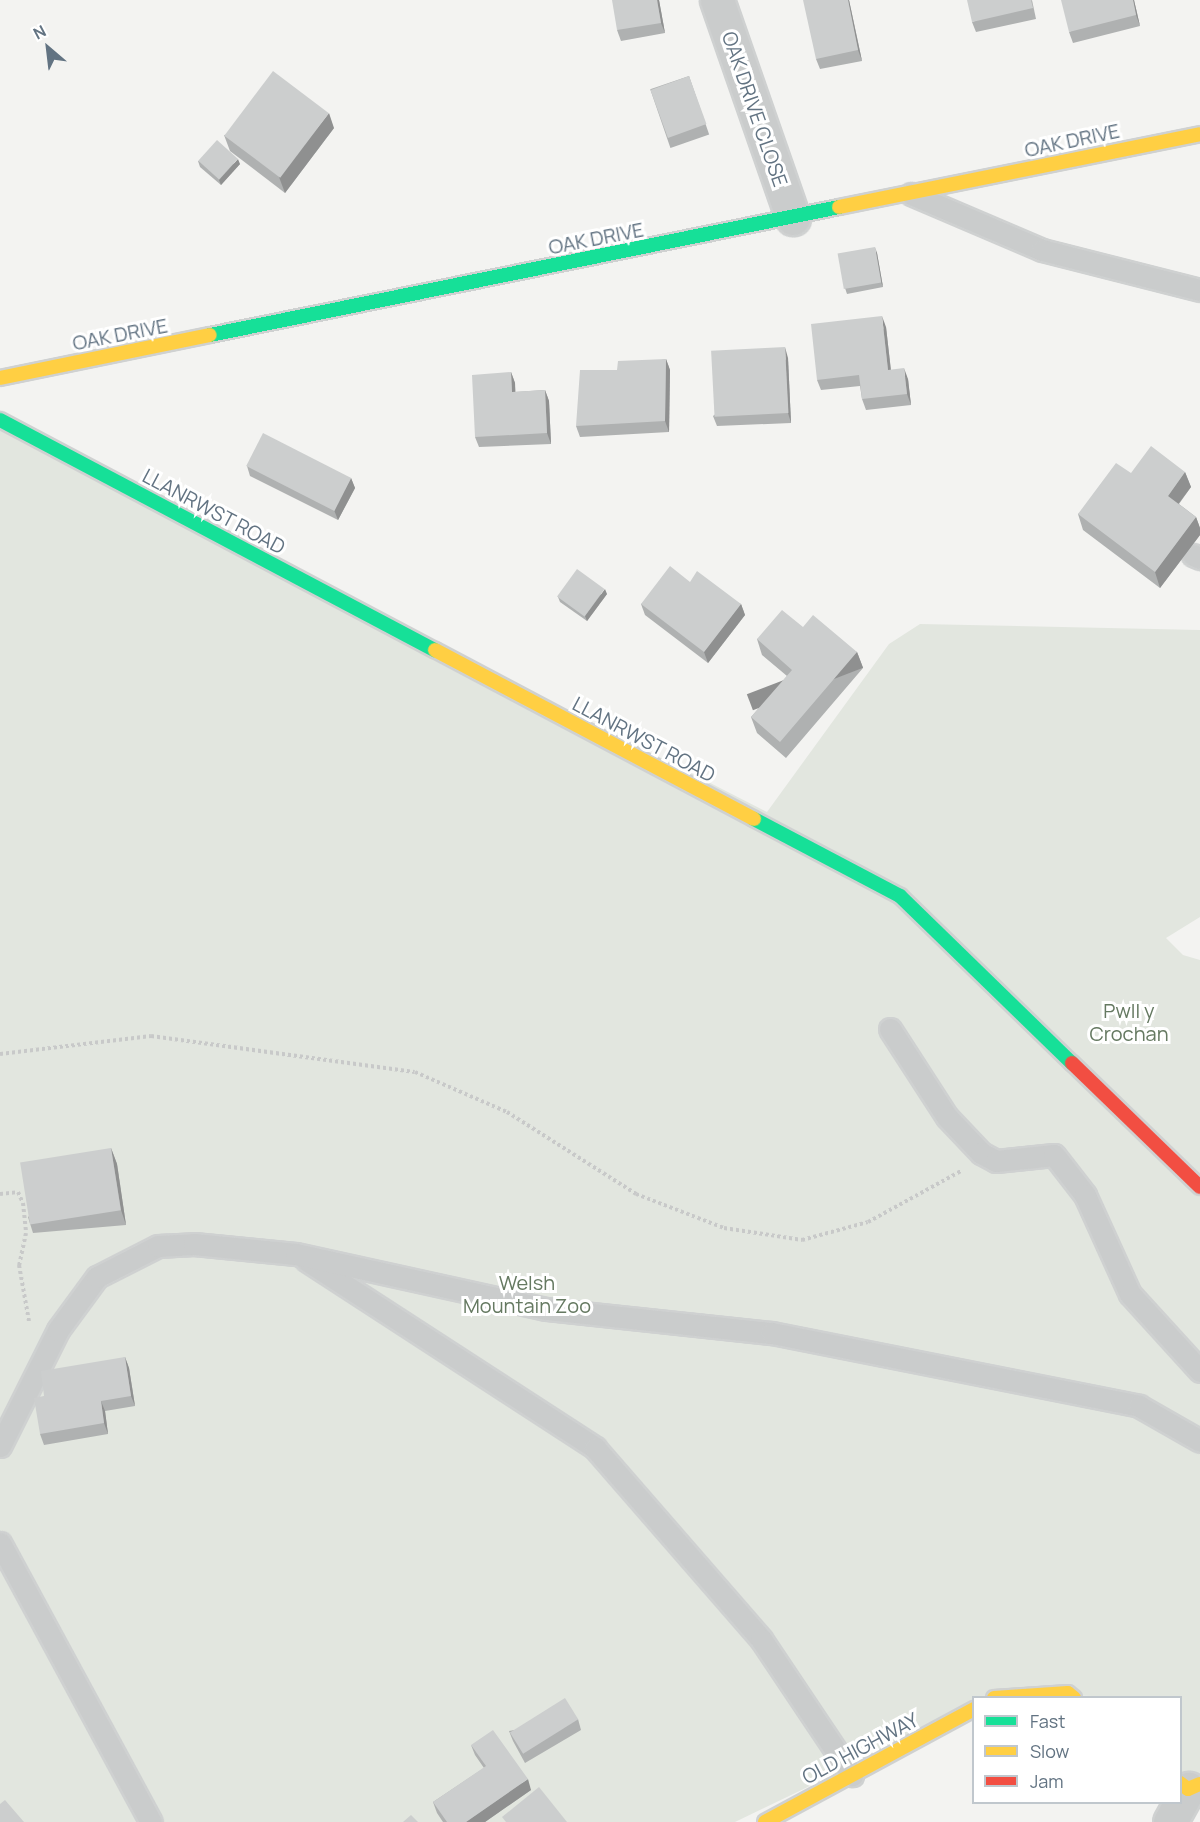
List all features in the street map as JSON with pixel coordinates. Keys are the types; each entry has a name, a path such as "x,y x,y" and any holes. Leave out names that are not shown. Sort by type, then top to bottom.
{"street":[{"name":"OAK DRIVE CLOSE","path":"717,0 793,218"},
{"name":"OAK DRIVE","path":"0,378 1200,134"},
{"name":"LLANRWST ROAD","path":"0,420 900,896 1200,1187"},
{"path":"1024,1696 1068,1693 1072,1696"},
{"name":"OLD HIGHWAY","path":"765,1822 972,1710"},
{"path":"1182,1800 1190,1785"},
{"path":"1170,1822 1180,1804"}],"lane":[{"path":"911,194 1042,250 1200,290"},
{"path":"890,1029 947,1117 981,1153 996,1161 1054,1155 1085,1195 1130,1294 1200,1371"},
{"path":"0,1446 74,1303 97,1277 127,1258 158,1246 194,1244 296,1254 546,1309 772,1333 1139,1406 1200,1441"},
{"path":"296,1254 595,1448 760,1639 852,1775"},
{"path":"0,1543 151,1822"}],"path":[{"path":"0,1053 151,1036 414,1072 507,1112 636,1194 724,1228 802,1240 868,1222 969,1166 981,1153"},
{"path":"0,1194 18,1192 23,1203 26,1233 19,1265 37,1372"}],"green space":[{"name":"Welsh Mountain Zoo","path":"0,420 767,812 889,644 920,624 1200,630 1200,917 1166,938 1183,955 1200,960 1200,1784 1182,1783 1182,1696 1001,1694 972,1696 972,1708 735,1822 0,1822"}],"building":[{"path":"612,0 657,0 661,23 617,30"},
{"path":"803,0 848,0 858,50 816,59"},
{"path":"967,0 1031,0 1033,8 972,22"},
{"path":"1061,0 1133,0 1136,15 1069,32"},
{"path":"273,71 329,113 280,178 224,136"},
{"path":"689,76 706,124 668,138 650,90"},
{"path":"217,140 238,159 219,180 198,161"},
{"path":"875,247 881,282 844,289 838,254"},
{"path":"882,316 888,370 904,368 907,394 862,399 859,375 817,380 811,324"},
{"path":"785,347 788,413 715,417 711,351"},
{"path":"666,359 665,421 576,426 580,370 617,370 618,361"},
{"path":"511,372 512,392 545,390 547,433 475,437 472,375"},
{"path":"263,433 351,478 334,511 246,466"},
{"path":"1151,446 1185,472 1168,496 1196,517 1155,572 1078,514 1116,463 1131,473"},
{"path":"670,566 690,582 697,571 741,604 704,652 641,604"},
{"path":"577,569 605,589 585,616 557,597"},
{"path":"782,610 803,627 813,615 857,652 780,742 751,717 792,670 757,639"},
{"path":"111,1148 121,1210 30,1225 20,1162"},
{"path":"125,1357 131,1396 101,1401 104,1423 40,1434 34,1398 44,1396 41,1371"},
{"path":"565,1698 578,1719 523,1754 510,1732"},
{"path":"493,1730 528,1779 466,1822 447,1822 433,1802 486,1766 471,1745"},
{"path":"539,1787 567,1822 506,1822 502,1817"},
{"path":"5,1800 24,1822 0,1822 0,1804"},
{"path":"411,1815 418,1822 403,1822"}],"traffic: fast":[{"path":"210,335 839,207"},
{"path":"0,420 435,650"},
{"path":"754,819 900,896 1072,1063"}],"traffic: slow":[{"path":"839,207 1200,134"},
{"path":"0,378 210,335"},
{"path":"435,650 754,819"},
{"path":"1024,1696 1068,1693 1072,1696"},
{"path":"765,1822 972,1710"},
{"path":"1182,1784 1188,1789 1200,1784"}],"traffic: jam":[{"path":"1072,1063 1200,1187"}],"park label":[{"name":"Pwll y Crochan","path":"1129,1022"}]}
